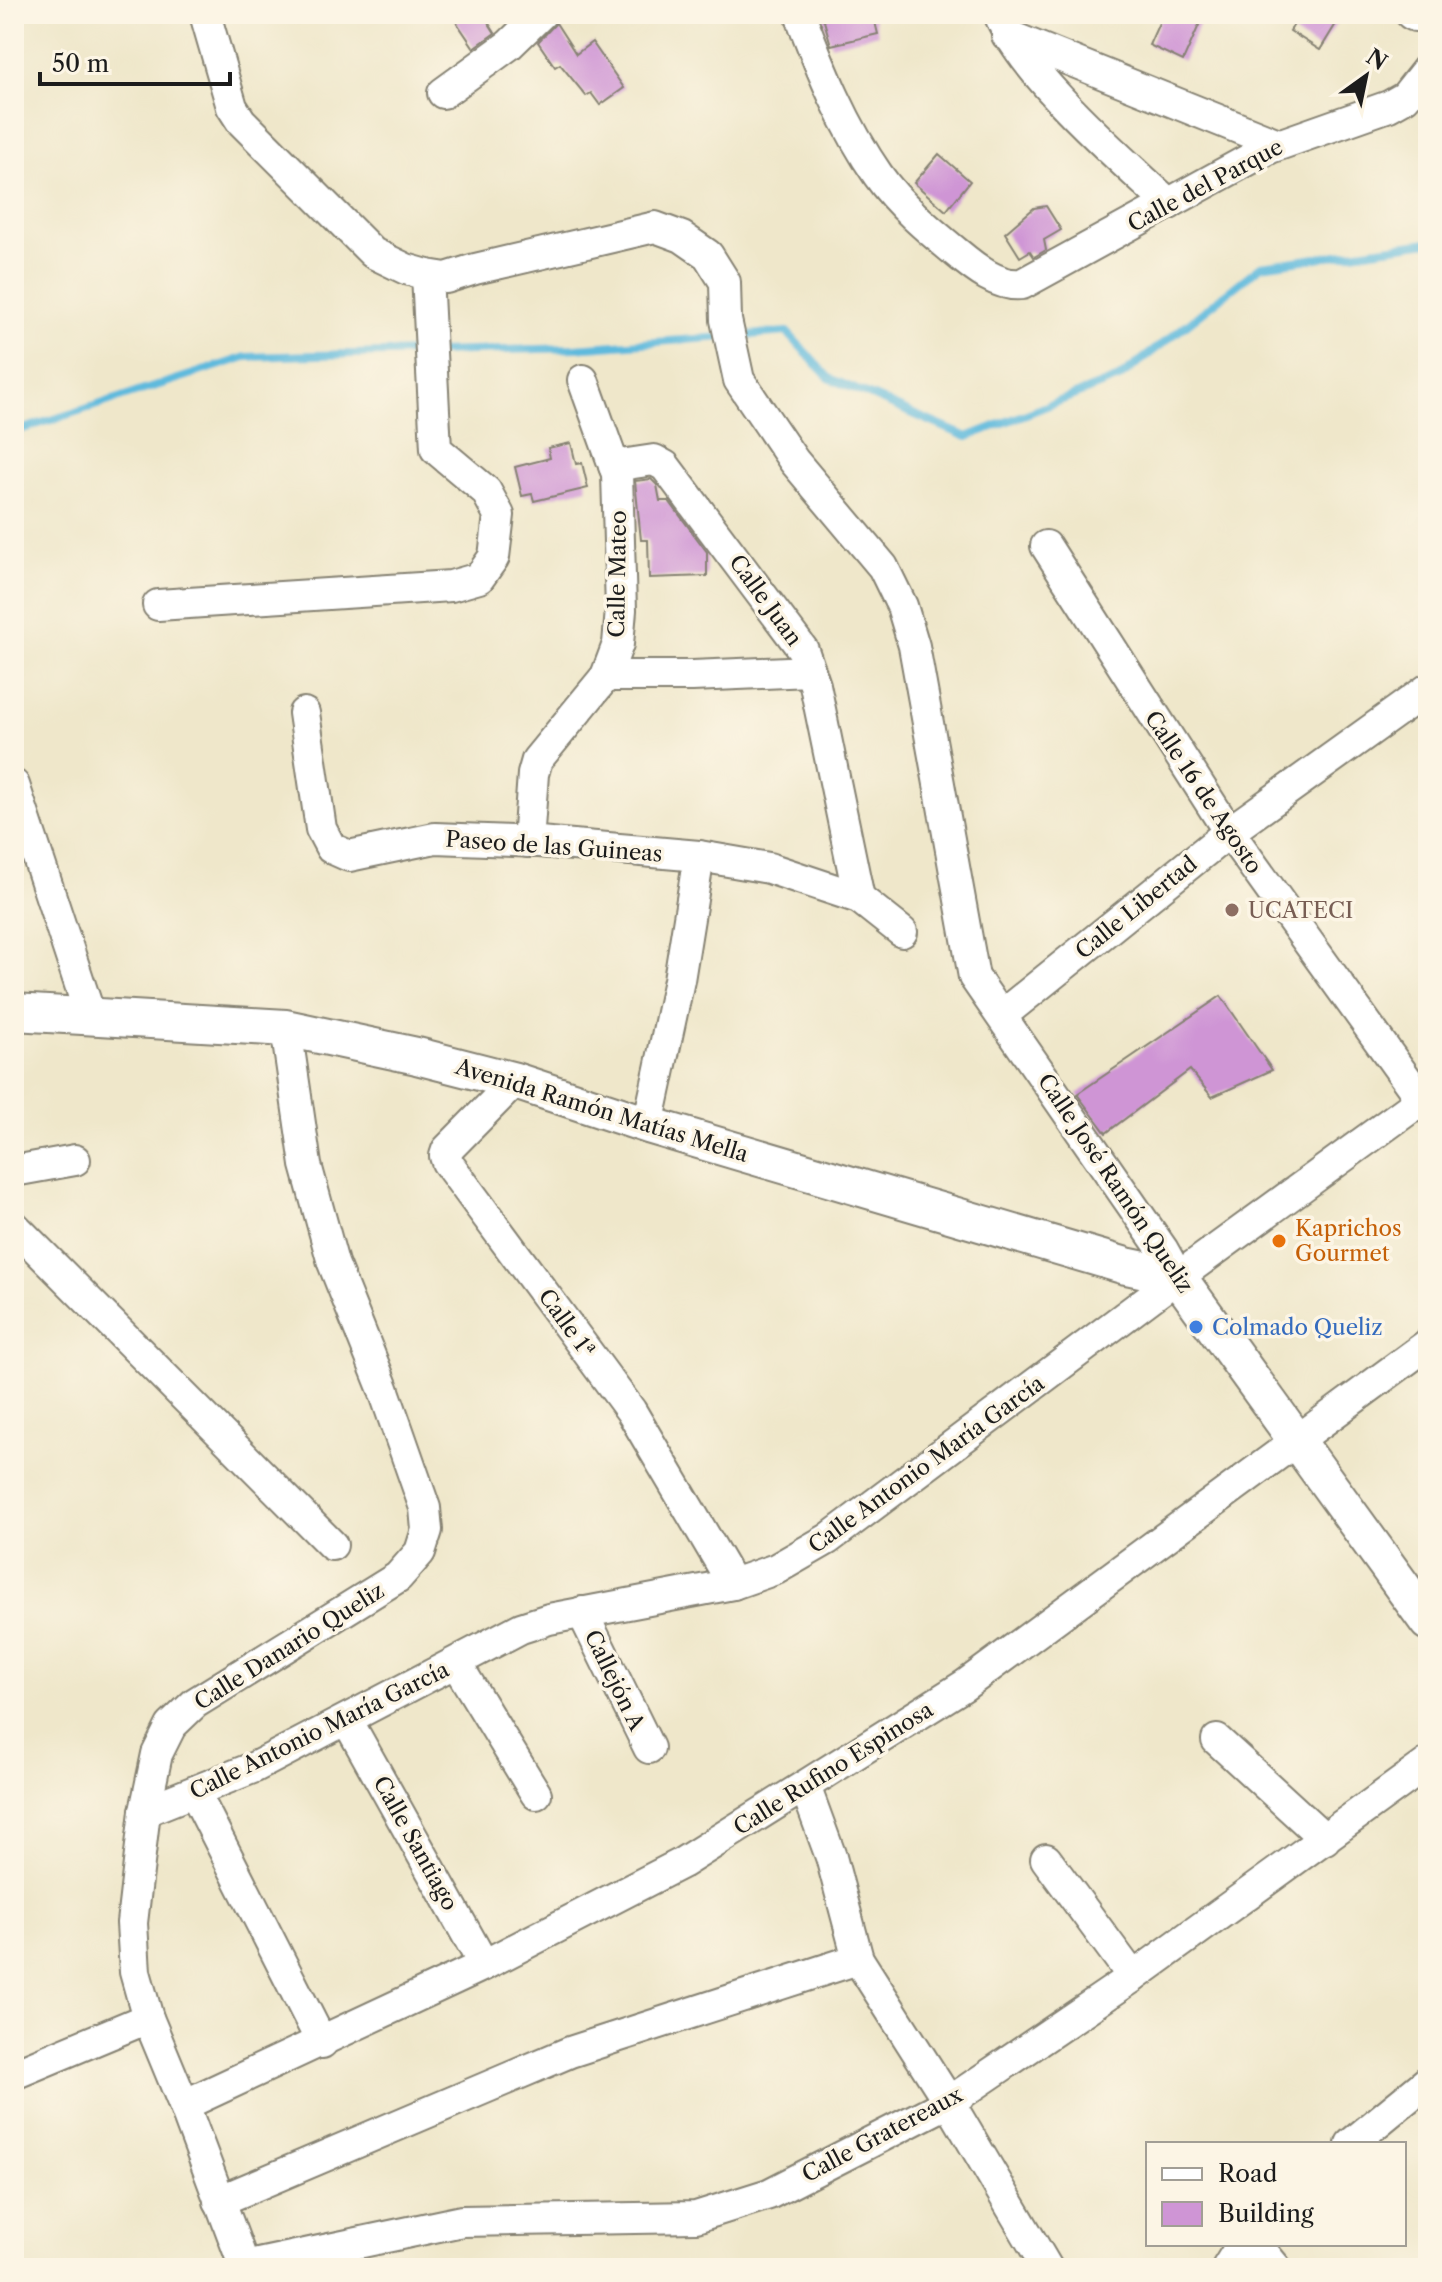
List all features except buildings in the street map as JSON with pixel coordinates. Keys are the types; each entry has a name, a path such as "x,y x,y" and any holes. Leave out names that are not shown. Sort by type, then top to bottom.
{"street":[{"path":"205,14 232,107 241,121 373,253 406,269 446,278 655,227 682,237 708,255 725,282 726,320 739,380 794,461 883,567 902,606 914,646 974,977 1002,1015"},
{"path":"443,93 509,45 541,14"},
{"name":"Calle del Parque","path":"800,14 840,110 879,176 917,220 965,260 1002,283 1022,284 1278,144 1389,106 1405,97 1428,68"},
{"path":"1411,14 1428,15"},
{"path":"1003,24 1278,144"},
{"path":"1003,24 1050,87 1169,204"},
{"path":"158,605 451,586 479,578 494,557 499,515 486,491 436,449 427,275"},
{"name":"Calle Mateo","path":"528,842 533,774 537,760 606,676 618,644 621,610 617,474 583,380"},
{"name":"Calle Juan","path":"614,466 654,460 665,466 803,650 859,898"},
{"name":"Calle 16 de Agosto","path":"1046,546 1229,832 1426,1101"},
{"path":"606,676 810,671"},
{"name":"Calle Libertad","path":"1002,1015 1229,832 1428,689"},
{"name":"Paseo de las Guineas","path":"304,713 321,829 331,848 349,856 435,838 699,856 769,868 859,898 902,932"},
{"path":"14,785 90,1015"},
{"path":"648,1125 679,980 699,856"},
{"name":"Avenida Ramón Matías Mella","path":"14,1012 286,1028 417,1056 515,1081 648,1125 1126,1266 1178,1277"},
{"name":"Calle José Ramón Queliz","path":"1002,1015 1163,1250 1178,1277 1428,1622"},
{"name":"Calle Danario Queliz","path":"243,2267 184,2105 148,2018 135,1972 132,1923 145,1811 157,1754 171,1726 195,1703 398,1577 420,1552 427,1530 425,1508 383,1388 333,1263 306,1165 286,1028"},
{"name":"Calle 1ª","path":"515,1081 447,1150 447,1162 631,1411 733,1584"},
{"name":"Calle Antonio María García","path":"145,1811 255,1767 521,1628 582,1612 733,1584 776,1569 828,1539 1178,1277 1426,1101"},
{"path":"14,1171 75,1160"},
{"path":"14,1226 332,1545"},
{"name":"Calle Rufino Espinosa","path":"184,2105 484,1965 682,1863 965,1685 1428,1344"},
{"name":"Callejón A","path":"582,1612 649,1748"},
{"path":"456,1663 536,1794"},
{"name":"Calle Santiago","path":"347,1720 484,1965"},
{"path":"1217,1740 1325,1839"},
{"name":"Calle Gratereaux","path":"243,2267 462,2221 696,2217 769,2194 949,2102 1133,1977 1428,1763"},
{"path":"805,1786 831,1857 858,1959 949,2102 1047,2268"},
{"path":"195,1793 322,2043"},
{"path":"1046,1859 1133,1977"},
{"path":"219,2201 570,2052 858,1959"},
{"path":"14,2074 148,2018"},
{"path":"1353,2142 1428,2081"},
{"path":"1227,2268 1241,2246"},
{"path":"1258,2246 1276,2268"}],"waterway":[{"path":"737,336 787,332 829,378 967,437 1119,378 1261,266 1428,242"},
{"path":"437,352 575,348 723,337"},
{"path":"14,432 246,357 423,352"}],"place":[{"name":"UCATECI","path":"1232,910"},
{"name":"Kaprichos Gourmet","path":"1279,1241"},
{"name":"Colmado Queliz","path":"1196,1327"}]}
